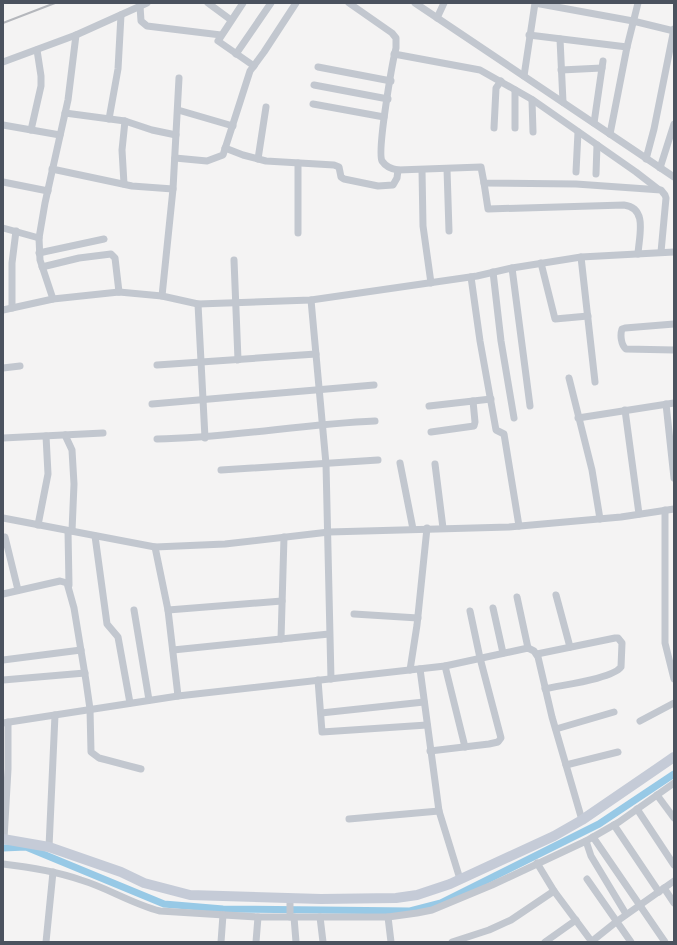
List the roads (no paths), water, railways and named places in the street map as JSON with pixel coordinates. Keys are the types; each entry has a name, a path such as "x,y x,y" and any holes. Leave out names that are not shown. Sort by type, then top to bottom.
{"street":[{"path":"208,3 231,20"},
{"path":"242,3 218,41 254,66"},
{"path":"236,54 271,3"},
{"path":"175,158 206,161 220,157 223,154 247,78 296,3"},
{"path":"349,3 392,33 396,44 384,117 381,156 386,166 398,170 481,168 488,209 624,205 634,207 638,211 640,219 638,254"},
{"path":"415,3 674,177"},
{"path":"437,18 444,3"},
{"path":"524,76 535,3 674,30 654,130 646,159"},
{"path":"610,134 627,47 638,3"},
{"path":"143,5 141,21 147,26 221,36"},
{"path":"3,62 76,35 143,5"},
{"path":"109,119 118,69 121,15"},
{"path":"53,298 42,267 39,253 39,238 52,169 65,113 76,35"},
{"path":"529,35 627,47"},
{"path":"560,39 563,102"},
{"path":"31,130 41,86 37,50"},
{"path":"394,54 480,70 532,100 658,190"},
{"path":"561,70 602,65 594,123"},
{"path":"318,67 391,81"},
{"path":"162,296 175,158 179,78"},
{"path":"494,128 496,88 501,81"},
{"path":"314,85 388,99"},
{"path":"515,90 515,128"},
{"path":"532,100 533,132"},
{"path":"313,104 384,117"},
{"path":"258,159 266,106"},
{"path":"178,110 233,126"},
{"path":"65,113 125,121 152,130 176,135"},
{"path":"124,184 122,150 125,121"},
{"path":"660,168 674,124"},
{"path":"3,125 60,136"},
{"path":"576,172 578,132"},
{"path":"596,174 597,145"},
{"path":"225,148 258,159 337,165 344,179 378,186 393,185 397,178 398,170"},
{"path":"298,163 298,233"},
{"path":"52,169 124,184 172,189"},
{"path":"447,169 449,231"},
{"path":"422,170 424,226 431,283"},
{"path":"3,182 48,191"},
{"path":"484,183 576,184 658,190 664,192 666,198 661,252"},
{"path":"3,228 39,238"},
{"path":"12,308 12,263 16,231"},
{"path":"39,253 104,239"},
{"path":"3,310 53,298 119,292 162,296 198,304 311,300 471,277 512,268 581,257 674,252"},
{"path":"42,267 79,258 111,254 115,258 119,292"},
{"path":"581,257 595,382"},
{"path":"234,260 238,360"},
{"path":"541,263 555,319 588,316"},
{"path":"512,268 530,406"},
{"path":"493,272 501,341 514,418"},
{"path":"471,277 480,341 496,430 504,434 519,526"},
{"path":"311,300 326,464 329,532 329,634 331,679"},
{"path":"198,304 205,438"},
{"path":"674,324 625,328 622,329 621,335 623,346 626,349 674,350"},
{"path":"157,365 316,354"},
{"path":"3,368 20,366"},
{"path":"569,378 592,470 600,519"},
{"path":"152,404 374,384"},
{"path":"429,406 491,399"},
{"path":"431,432 474,426 473,401"},
{"path":"578,418 674,403"},
{"path":"666,404 674,478"},
{"path":"625,410 639,514"},
{"path":"157,439 205,438 323,424 375,421"},
{"path":"3,438 103,433"},
{"path":"65,435 72,450 74,484 70,531 69,585 85,672 90,709 90,746 94,755 141,769"},
{"path":"38,525 48,474 46,436"},
{"path":"221,470 378,460"},
{"path":"400,463 413,529"},
{"path":"435,464 443,528"},
{"path":"3,518 156,547 225,544 329,532 519,526 600,519 674,509"},
{"path":"665,510 665,643 674,679"},
{"path":"410,670 418,618 427,528"},
{"path":"5,536 18,590"},
{"path":"95,536 107,624 118,637 130,703"},
{"path":"281,639 284,537"},
{"path":"156,547 168,610 178,696"},
{"path":"3,594 60,581 64,581 69,585"},
{"path":"556,595 570,647"},
{"path":"517,597 528,648 537,654 556,729 582,820"},
{"path":"168,610 282,601"},
{"path":"493,608 503,653"},
{"path":"134,610 150,700"},
{"path":"430,751 496,742 501,738 480,658 470,611"},
{"path":"354,614 418,618"},
{"path":"173,650 329,634"},
{"path":"537,654 618,638 622,643 621,667 618,671 596,679 545,688"},
{"path":"528,648 444,666 178,696 6,723 8,769 3,839 49,847 121,872 144,883 190,895 291,910 320,917 388,917 432,910 586,841 614,825 674,783"},
{"path":"3,660 81,650"},
{"path":"444,666 465,747"},
{"path":"420,669 439,811 460,879"},
{"path":"3,680 85,672"},
{"path":"318,680 322,732 427,725"},
{"path":"321,713 424,702"},
{"path":"640,721 674,703"},
{"path":"556,729 614,712"},
{"path":"49,847 55,715"},
{"path":"566,765 618,752"},
{"path":"3,864 30,867 82,880 147,908 174,913 258,917 291,910 396,898 432,890 460,879 554,836 582,820 674,757"},
{"path":"657,794 674,818"},
{"path":"637,809 674,865"},
{"path":"349,819 439,811"},
{"path":"614,825 661,890 674,903"},
{"path":"593,837 665,942"},
{"path":"586,841 591,856 626,914"},
{"path":"537,863 554,891 592,942 626,914 674,881"},
{"path":"46,942 53,872"},
{"path":"587,880 631,942"},
{"path":"452,942 490,930 511,920 554,891"},
{"path":"291,910 296,942"},
{"path":"221,942 222,915"},
{"path":"256,942 258,917"},
{"path":"320,917 323,942"},
{"path":"388,917 392,942"},
{"path":"545,942 576,920"}],"waterway":[{"path":"3,848 26,847 164,904 223,909 410,911 441,903 599,824 674,774"}],"railway":[{"path":"3,23 55,3"}]}
